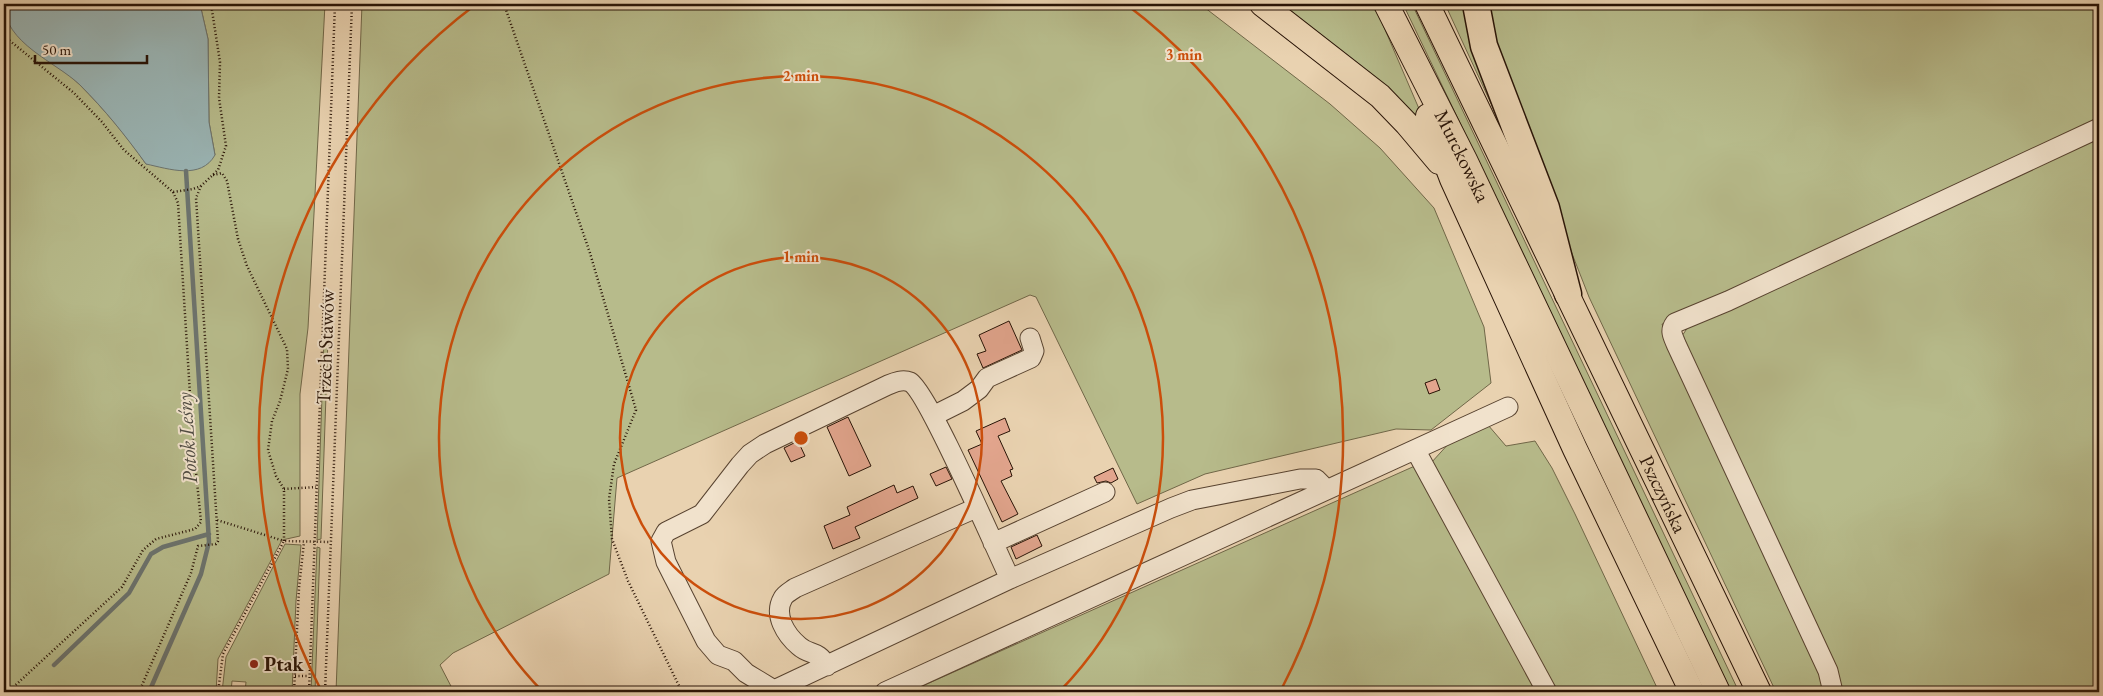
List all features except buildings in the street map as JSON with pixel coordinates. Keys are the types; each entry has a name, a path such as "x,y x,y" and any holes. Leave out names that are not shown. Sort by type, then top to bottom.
{"highway":[{"path":"1476,4 1484,46 1546,208 1568,294"}],"main road":[{"path":"1262,4 1380,96 1407,124 1452,179"},
{"name":"Murckowska","path":"1427,4 1568,294"},
{"path":"1386,5 1452,179 1575,449 1692,692"},
{"name":"Murckowska","path":"1386,5 1465,160 1536,310"},
{"name":"Pszczyńska","path":"1568,294 1759,692"},
{"name":"Pszczyńska","path":"1536,310 1718,692"}],"lane":[{"path":"1833,692 1828,672 1676,344 1671,331 1672,326 2099,128"},
{"path":"933,416 979,389 987,378 1031,358 1034,351 1030,338"},
{"path":"1010,579 933,416 918,388 909,381 898,381 888,385 783,435 750,454 702,514 666,532 661,541 666,562 706,641 718,655 734,661 746,673 774,690 1010,579 1192,500 1300,479 1316,479 1326,489"},
{"path":"885,692 1326,489 1416,451 1508,407"},
{"path":"1416,451 1547,692"},
{"path":"992,543 1105,492"},
{"path":"826,666 821,656 800,647 782,628 779,612 783,598 795,588 976,508"}],"path":[{"path":"173,192 201,186 218,170 226,146 219,98 220,62 210,4"},
{"path":"309,692 335,4"},
{"name":"Trzech Stawów","path":"325,692 352,4"},
{"path":"504,4 590,254 636,410 614,464 609,499 612,539 628,581 682,692"},
{"path":"4,36 74,93 102,122 124,150 173,192 178,203 193,432 201,522 196,528 156,539 143,550 122,587 8,692"},
{"path":"213,175 222,174 227,181 238,239 247,266 287,349 288,369 280,401 272,422 268,450 276,476 284,489 284,541 223,654 218,692"},
{"path":"139,692 191,573 198,546 216,544 218,541 196,198 201,186"},
{"path":"284,489 316,487"},
{"path":"217,520 276,540 331,542"},
{"path":"294,692 299,588 304,542"},
{"path":"295,676 309,676"}],"green space":[{"path":"200,4 325,4 308,328 300,394 300,536 282,540 218,659 216,692 4,692 4,10 19,35 37,52 79,84 114,122 146,164 215,155 209,122 208,39"},
{"path":"362,4 1200,4 1330,104 1380,148 1434,208 1484,327 1491,383 1431,430 1396,429 1205,474 1137,504 1036,297 1030,295 617,478 609,574 453,653 440,665 454,692 336,692"},
{"path":"1278,4 1374,4 1432,139"},
{"path":"1403,4 1412,4 1739,692 1730,692"},
{"path":"1445,4 1468,4 1506,136"},
{"path":"1483,4 2099,4 2099,692 1840,692 1682,336 1688,327 1698,321 1662,324 1692,396 1821,673 1825,692 1776,692 1589,297 1513,103"},
{"path":"324,338 328,338 321,539 317,540"},
{"path":"1488,425 1506,446 1535,441 1552,468 1575,514 1659,692 909,692 1417,465 1431,463 1451,441"},
{"path":"285,544 301,545 296,601 292,692 245,692 246,682 232,681 231,692 222,692 226,657"},
{"path":"317,547 320,548 315,692 311,692"}],"water":[{"path":"4,4 200,4 208,39 209,122 215,155 202,168 193,170 174,170 146,164 114,123 80,85 33,50 12,30 6,18"}],"waterway":[{"name":"Potok Leśny","path":"149,692 201,574 209,542 186,171"},
{"path":"54,665 129,593 151,554 163,547 209,534"}],"place":[{"name":"Ptak","path":"254,664"}]}
